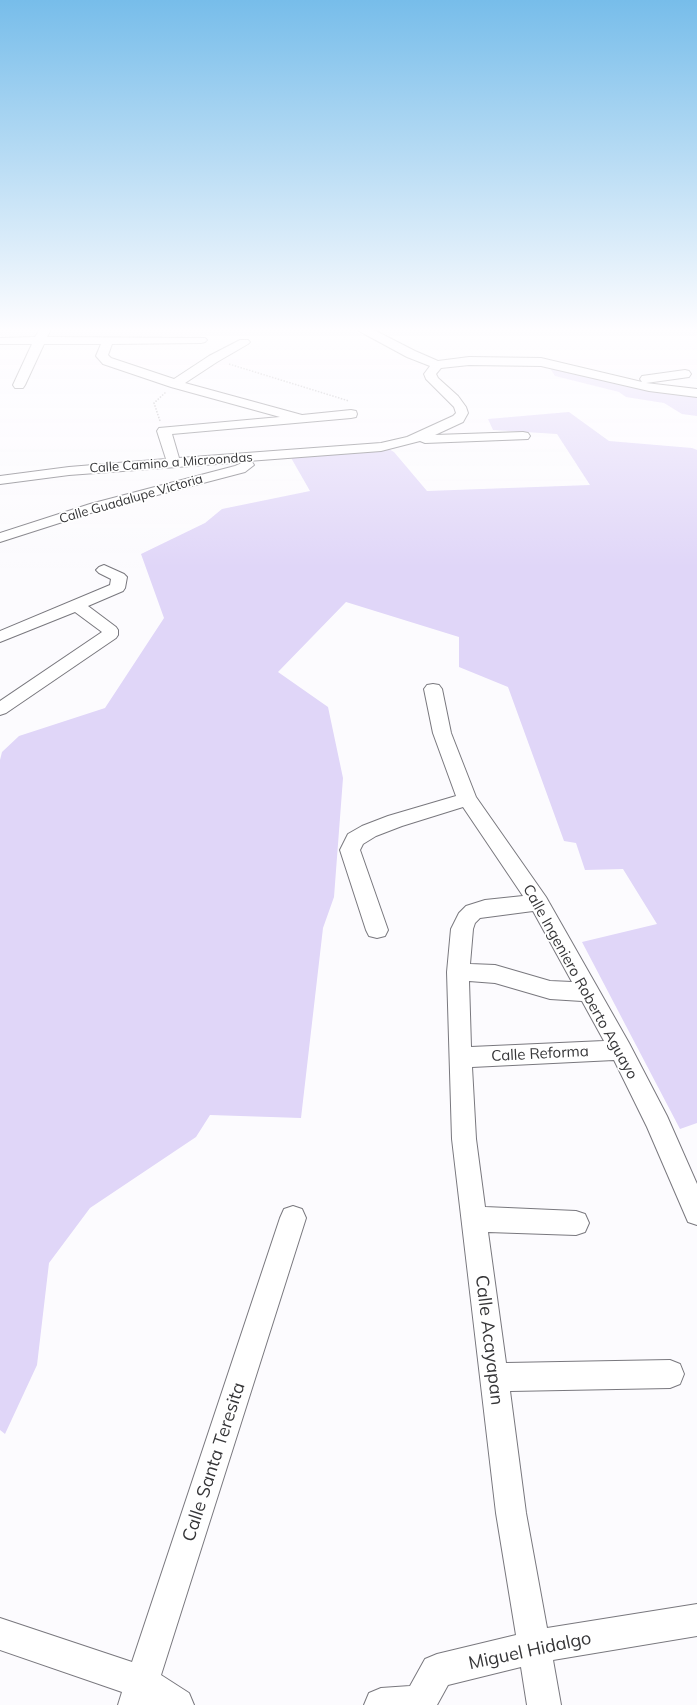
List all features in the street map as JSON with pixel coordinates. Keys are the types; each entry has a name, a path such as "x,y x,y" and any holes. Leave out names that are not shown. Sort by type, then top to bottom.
{"street":[{"path":"266,409 304,419"},
{"name":"Calle Camino a Microondas","path":"0,480 69,471 381,446 411,440 447,425 458,419 462,413 461,409"},
{"path":"174,463 164,431 351,414"},
{"path":"411,440 523,436"},
{"name":"Calle Guadalupe Victoria","path":"0,538 95,507 240,469 261,456"},
{"path":"0,637 117,588 119,577 104,570"},
{"path":"0,709 110,635 110,630 76,605"},
{"name":"Calle Ingeniero Roberto Aguayo","path":"433,689 442,733 467,799 539,903 620,1050 658,1124 697,1214"},
{"path":"376,930 350,850 355,839 369,831 395,821 467,799"},
{"name":"Calle Acayapan","path":"539,903 485,908 473,912 466,919 462,928 458,972 464,1139 473,1219 511,1513 544,1705"},
{"path":"458,972 495,974 550,990 588,992"},
{"name":"Calle Reforma","path":"460,1058 620,1050"},
{"name":"Calle Santa Teresita","path":"138,1694 293,1218"},
{"path":"473,1219 576,1223"},
{"path":"493,1377 670,1374"},
{"name":"Miguel Hidalgo","path":"381,1705 420,1702 437,1671 534,1647 697,1620"},
{"path":"0,1634 138,1694 177,1705"}],"path":[{"path":"156,409 164,431"},
{"path":"351,414 360,412 361,409"}],"shaded area":[{"path":"673,409 697,409 697,416 682,414"},
{"path":"569,412 609,441 692,448 697,450 697,1123 680,1129 582,942 657,924 623,869 585,870 576,843 564,841 508,687 459,667 459,637 346,602 278,672 328,707 343,778 334,897 323,928 301,1118 210,1115 196,1137 90,1208 49,1263 37,1365 5,1434 0,1430 0,760 2,752 19,736 105,708 164,618 141,554 205,523 222,509 310,491 290,456 387,448 394,452 427,491 590,485 557,434 493,430 488,419"}]}
